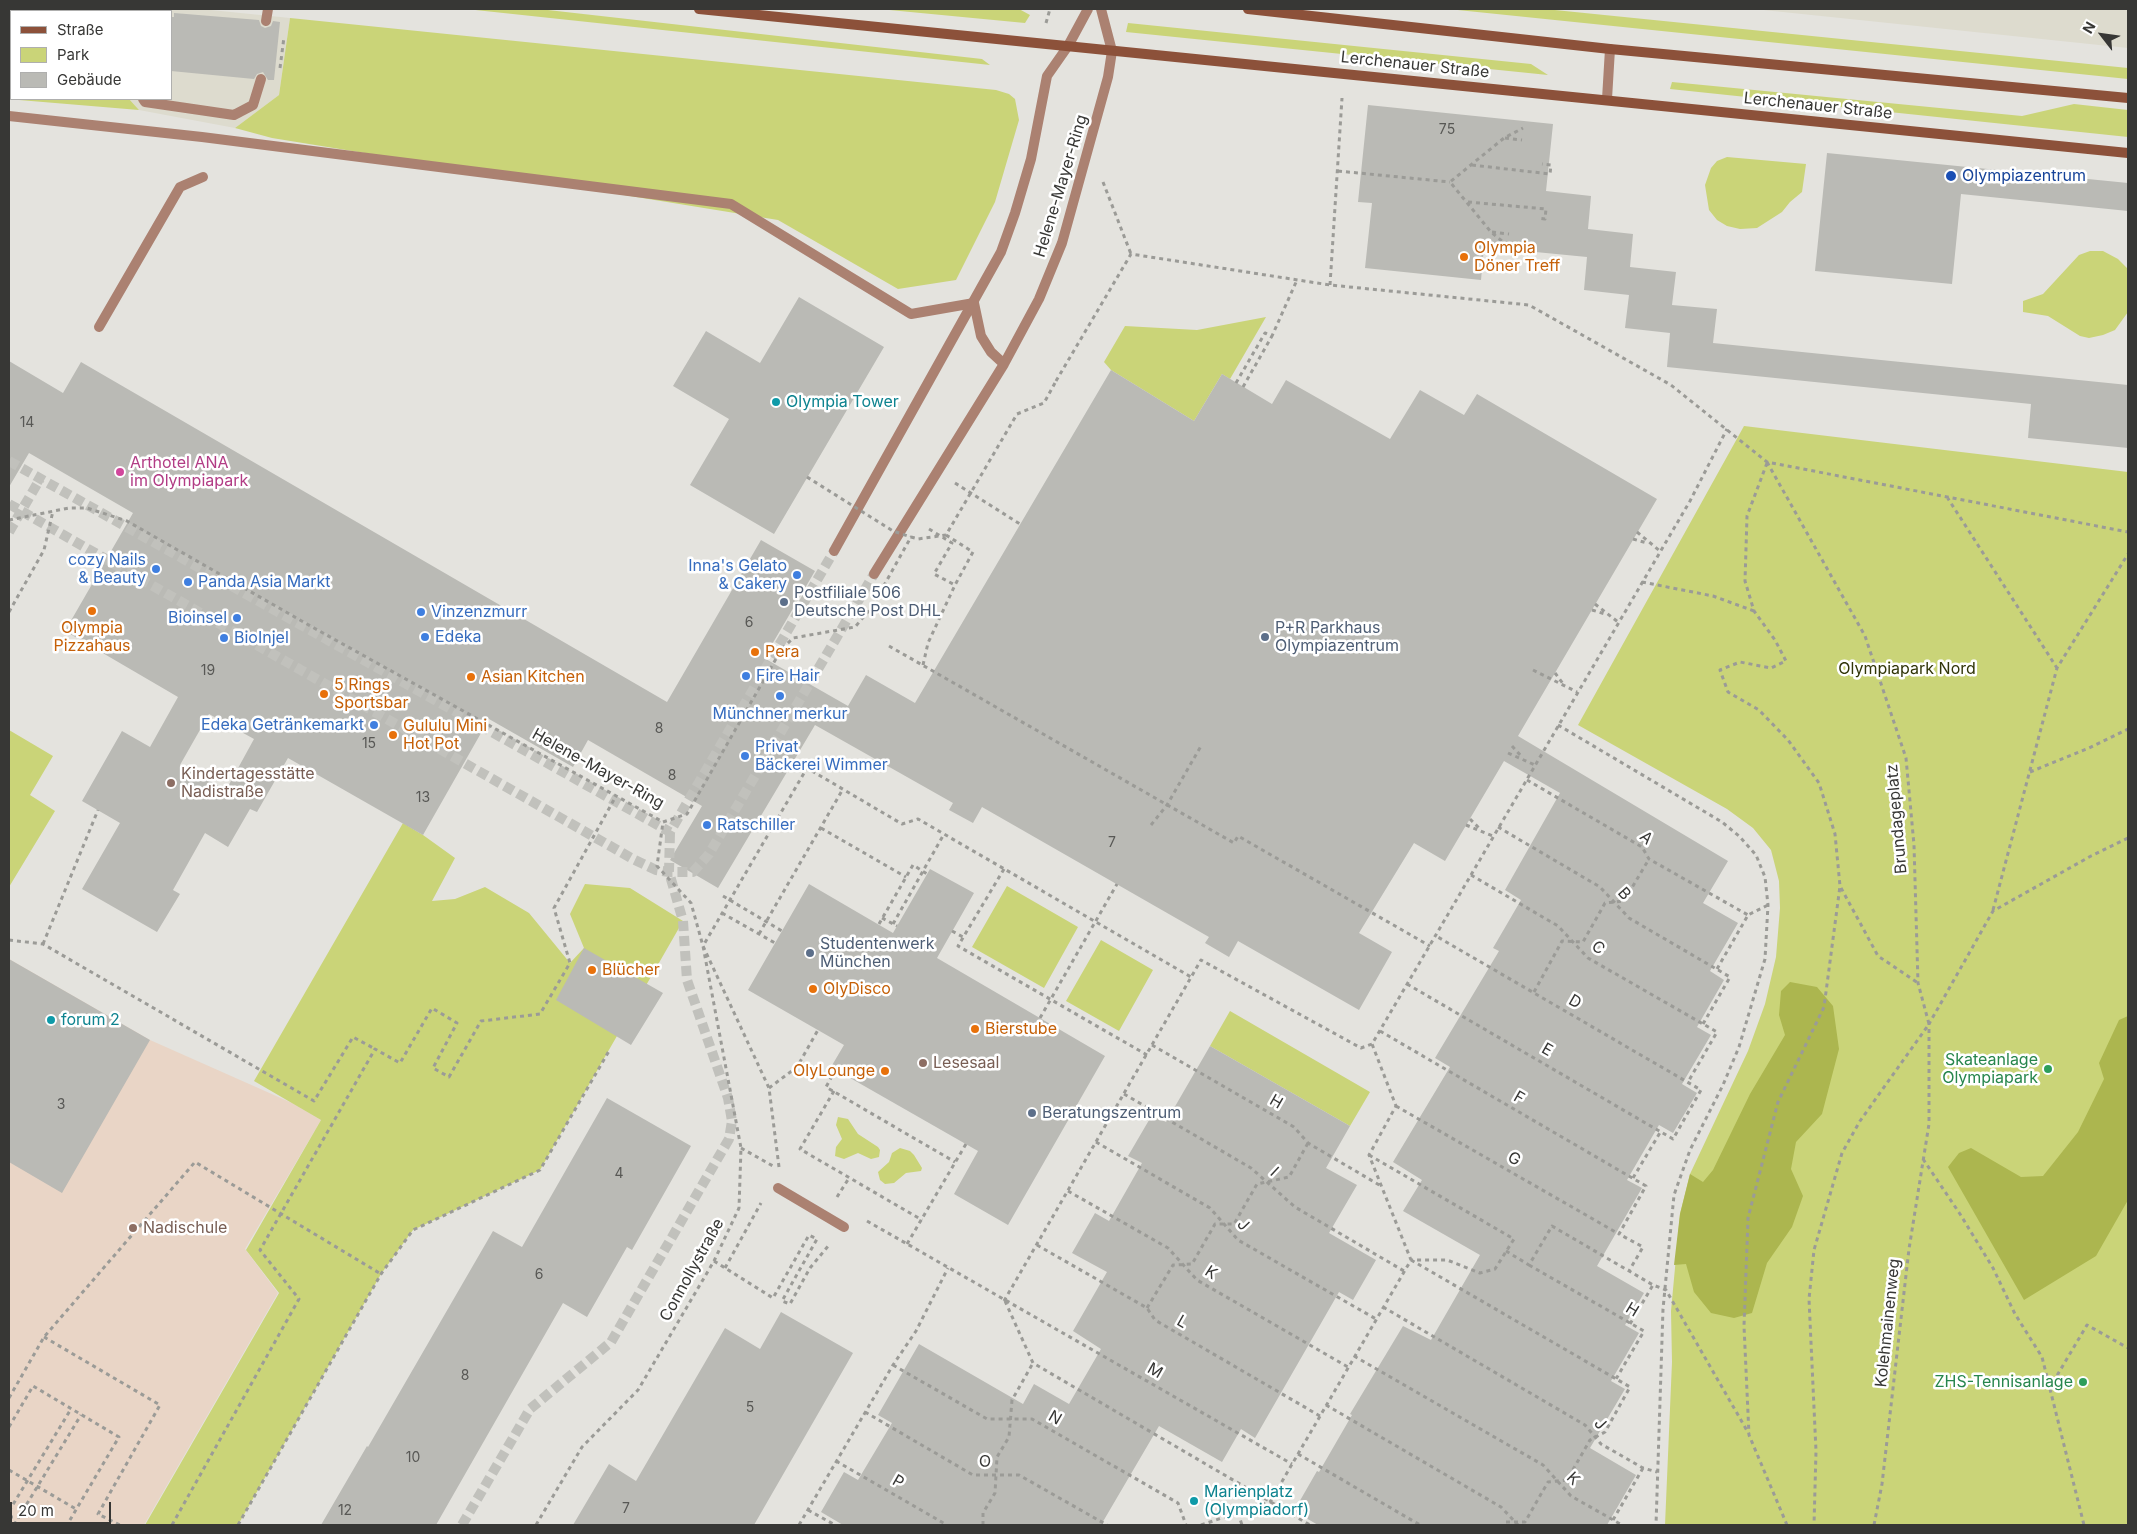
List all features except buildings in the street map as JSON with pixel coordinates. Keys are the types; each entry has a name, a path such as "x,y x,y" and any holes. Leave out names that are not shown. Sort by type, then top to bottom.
{"main road":[{"name":"Lerchenauer Straße","path":"699,9 2128,153"},
{"path":"1248,9 1610,49 2128,98"}],"street":[{"path":"266,21 268,9"},
{"path":"834,551 1001,252 1015,214 1031,159 1047,76 1068,46 1088,9"},
{"name":"Helene-Mayer-Ring","path":"874,574 1004,364 1039,299 1062,243 1104,96 1112,51 1101,9"},
{"path":"1607,99 1610,49"},
{"path":"144,100 145,102 234,115 253,105 261,79"},
{"path":"9,116 202,137 731,204 911,314 974,303"},
{"path":"99,326 180,187 203,177"},
{"path":"974,303 981,336 991,352 1004,364"},
{"path":"778,1188 844,1227"}],"path":[{"path":"1330,285 1342,98"},
{"path":"1338,171 1450,182 1504,138 1523,128"},
{"path":"1504,138 1522,140"},
{"path":"1472,165 1550,174 1551,165 1542,164"},
{"path":"1450,182 1492,232 1508,246"},
{"path":"946,535 1016,414 1044,403 1131,254 1110,200"},
{"path":"1467,202 1546,209 1545,218 1538,218"},
{"path":"1492,232 1509,234"},
{"name":"Brundageplatz","path":"1131,254 1330,285 1529,305 1672,385 1767,462 1865,636 1906,758 1914,845 1918,984 1929,1024 1929,1124"},
{"path":"1243,387 1272,336 1297,280"},
{"path":"1236,383 1265,332 1272,336"},
{"path":"1310,1525 1033,1363 1004,1301 1202,960 1361,1048 1372,1044 1690,500 1727,429"},
{"path":"1749,1435 1744,1326 1748,1218 1778,1102 1824,1007 1840,886 1835,834 1819,783 1788,740 1759,710 1728,692 1720,670 1740,662 1771,668 1786,661 1775,640 1754,611 1745,581 1747,516 1767,462"},
{"name":"Brundageplatz","path":"1767,462 2128,532"},
{"path":"937,472 1020,524"},
{"path":"807,477 893,531 918,540 946,535 973,552 955,585 928,643 924,666"},
{"path":"1947,497 2057,668"},
{"name":"Helene-Mayer-Ring","path":"9,520 53,511 87,508 127,521 663,822 687,814 781,650 793,638 855,627 872,607 911,537"},
{"path":"9,612 44,550 53,511"},
{"path":"1636,532 1647,543 1660,551"},
{"path":"1633,539 1647,543"},
{"path":"952,543 934,574 955,585"},
{"name":"Brundageplatz","path":"1814,1525 1816,1451 1809,1299 1814,1250 1826,1202 1842,1153 1860,1121 1929,1024 1993,911 2057,668 2128,554"},
{"path":"1642,582 1713,596 1754,611"},
{"path":"1595,604 1618,622"},
{"path":"1592,610 1606,614"},
{"path":"889,646 1234,843 1238,836 1430,946"},
{"path":"1533,670 1577,692"},
{"path":"1554,673 1564,685"},
{"path":"1558,725 1722,822 1739,836 1756,856 1765,877 1768,905 1765,959 1739,1047 1723,1085 1690,1150 1674,1195 1663,1308 1656,1525"},
{"path":"2030,772 2089,748 2128,729"},
{"path":"1150,825 1167,805 1201,746"},
{"path":"1512,746 1522,757"},
{"path":"1508,753 1522,757 1535,765"},
{"path":"779,1170 769,1088 703,946 807,768 902,824 918,819 1192,978"},
{"name":"A","path":"1526,780 1642,847 1649,859 1748,915"},
{"path":"759,934 843,789"},
{"path":"9,940 43,944 314,1101 352,1037 400,1063 432,1008 457,1023 433,1068 449,1077 481,1020 540,1014 570,963 554,908 616,796"},
{"path":"43,944 98,810"},
{"path":"1470,818 1481,830"},
{"name":"Connollystraße","path":"536,1525 582,1447 638,1390 714,1261 739,1208 741,1148 703,946 691,903 657,866 663,822"},
{"path":"1466,825 1493,836"},
{"name":"B","path":"1498,827 1600,887 1629,918 1730,977 1703,1024"},
{"path":"821,828 906,877"},
{"path":"893,924 944,834"},
{"path":"1993,911 2091,856 2128,838"},
{"path":"1534,992 1562,941 1582,942 1605,903 1624,901 1649,859"},
{"path":"879,924 913,865 927,874"},
{"path":"1004,868 958,946 1147,1055"},
{"name":"C","path":"1471,875 1558,926 1588,958 1717,1032 1688,1082"},
{"path":"1040,1018 1117,884"},
{"path":"1840,886 1878,956 1918,984"},
{"path":"722,896 782,931"},
{"path":"1717,969 1748,915 1768,905"},
{"path":"722,913 775,943"},
{"path":"882,918 897,926"},
{"path":"952,931 963,937"},
{"name":"D","path":"1436,936 1702,1090 1673,1139"},
{"name":"E","path":"1407,984 1673,1139"},
{"path":"769,1088 797,1066 818,1030"},
{"name":"F","path":"1380,1031 1646,1186 1619,1234"},
{"path":"1369,1155 1396,1106 1372,1044"},
{"name":"H","path":"1152,1045 1294,1127 1308,1144 1381,1186"},
{"path":"172,1525 299,1299 260,1250 376,1049"},
{"path":"238,1525 382,1274 413,1230 540,1170 609,1051"},
{"path":"836,1069 826,1087 955,1162"},
{"path":"834,1092 800,1149 922,1220"},
{"name":"I","path":"1124,1094 1251,1168 1294,1207 1404,1271"},
{"name":"G","path":"1396,1106 1643,1247 1629,1271"},
{"name":"Kolehmainenweg","path":"1874,1525 1882,1484 1909,1249 1929,1124"},
{"path":"1633,1178 1660,1131"},
{"name":"J","path":"1096,1142 1210,1208 1238,1240 1376,1319"},
{"path":"908,1244 966,1144"},
{"path":"1147,1308 1173,1265 1192,1264 1215,1224 1234,1224 1257,1184 1289,1177 1308,1144"},
{"path":"741,1148 769,1164"},
{"path":"1369,1155 1411,1260 1630,1387 1605,1432 1590,1440 1567,1480 1548,1482 1525,1522 1517,1524 1506,1522 1504,1525"},
{"path":"1369,1155 1514,1239 1495,1269 1480,1273 1447,1260 1411,1260"},
{"path":"1923,1159 1993,1268 2015,1314 2042,1357 2049,1390 2061,1426 2084,1525"},
{"path":"9,1398 44,1337 195,1162 382,1274"},
{"path":"834,1202 849,1178"},
{"name":"K","path":"1068,1191 1168,1248 1197,1280 1348,1367"},
{"path":"725,1268 766,1194"},
{"name":"M","path":"864,1219 1004,1301 1292,1464"},
{"path":"1529,1265 1552,1226 1653,1285 1666,1290 1749,1435 1787,1525"},
{"path":"714,1261 773,1298 809,1235 817,1239 782,1301 790,1304 810,1268"},
{"name":"L","path":"1037,1244 1147,1308 1155,1320 1320,1416"},
{"name":"H","path":"1506,1251 1644,1331 1616,1379"},
{"path":"1201,1525 1270,1502 1411,1260"},
{"path":"799,1525 893,1365 916,1331 948,1268"},
{"path":"1630,1324 1653,1285"},
{"name":"J","path":"1383,1307 1585,1425 1602,1444 1643,1468 1657,1472"},
{"path":"2049,1390 2087,1325 2128,1348"},
{"path":"44,1337 160,1405 98,1514 120,1525"},
{"name":"K","path":"1354,1356 1543,1466 1571,1496 1622,1525"},
{"path":"983,1525 984,1513 995,1493 997,1457 1009,1437 1012,1400 1033,1363"},
{"name":"N","path":"893,1365 987,1419 1032,1419 1178,1503 1186,1525"},
{"path":"9,1427 32,1386 119,1438 67,1525"},
{"path":"1326,1406 1501,1507 1517,1524"},
{"path":"9,1511 71,1409"},
{"name":"O","path":"865,1412 974,1475 1019,1475 1107,1525"},
{"path":"14,1525 81,1415"},
{"path":"1298,1454 1420,1525"},
{"name":"P","path":"836,1461 947,1525"},
{"path":"1613,1520 1643,1468"},
{"path":"9,1470 76,1509"},
{"path":"808,1510 835,1525"},
{"path":"1238,1513 1242,1525"},
{"path":"9,1517 19,1517"}],"shaded area":[{"path":"9,9 201,9 290,18 279,95 235,128 139,110 130,100 172,100 172,10 10,10 9,87"},
{"path":"1754,9 2128,9 2128,48"},
{"name":"Nadischule","path":"9,959 150,1040 292,1103 321,1120 245,1249 278,1293 144,1525 9,1525"}],"green space":[{"path":"466,9 539,9 982,59 990,65"},
{"path":"879,9 1019,9 1030,15 1025,23"},
{"path":"1448,9 1545,9 2128,68 2128,79"},
{"path":"290,18 996,90 1009,94 1015,99 1019,120 995,202 956,280 898,289 778,220 272,138 235,128 279,95"},
{"path":"1128,23 1531,64 1548,75 1126,32"},
{"path":"1672,82 2022,116 2074,104 2128,110 2128,137 1670,89"},
{"path":"19,100 130,100 139,110"},
{"path":"1727,157 1806,164 1802,192 1782,212 1757,228 1740,229 1727,226 1717,220 1709,210 1705,185 1711,168 1717,161"},
{"path":"2090,251 2103,251 2118,259 2128,269 2128,312 2115,330 2089,338 2080,336 2048,316 2023,312 2023,301 2043,294 2079,255"},
{"path":"1266,317 1230,379 1222,374 1194,421 1111,370 1104,362 1125,326 1197,330"},
{"name":"Olympiapark Nord","path":"1744,426 2128,472 2128,1525 1665,1525 1672,1362 1671,1311 1680,1214 1690,1174 1748,1051 1765,1004 1776,957 1780,908 1779,881 1771,850 1753,828 1727,809 1578,725"},
{"path":"9,730 53,756 30,795 55,811 9,887"},
{"path":"403,823 455,858 432,901 455,899 485,887 529,913 570,963 584,948 570,914 585,884 630,888 683,921 540,1170 413,1230 381,1274 238,1525 145,1525 279,1293 246,1250 321,1120 254,1081"},
{"path":"1007,886 1078,927 1044,988 972,947"},
{"path":"1101,940 1153,970 1119,1031 1066,1001"},
{"path":"1790,982 1817,987 1833,1006 1839,1049 1822,1114 1796,1142 1791,1169 1803,1196 1792,1227 1767,1263 1752,1313 1734,1318 1711,1313 1694,1292 1686,1264 1674,1265 1680,1214 1690,1174 1703,1182 1713,1170 1750,1094 1785,1035 1779,1015 1781,991"},
{"path":"1230,1011 1370,1092 1350,1126 1210,1046"},
{"path":"2128,1016 2128,1200 2096,1256 2024,1300 1948,1167 1959,1153 1971,1148 2021,1177 2043,1176 2078,1132 2104,1079 2099,1063 2119,1020"},
{"path":"838,1117 848,1119 858,1134 878,1147 880,1150 879,1157 871,1159 858,1153 844,1159 835,1156 836,1147 842,1139 836,1125"},
{"path":"900,1148 910,1151 914,1155 922,1168 921,1171 906,1173 894,1183 885,1184 880,1180 878,1172 889,1162 892,1153"}],"tunnel":[{"path":"9,461 670,832 834,551"},
{"path":"9,532 40,479"},
{"path":"9,504 633,859 656,870 669,872 693,872 709,854 874,574"},
{"path":"462,1525 530,1409 611,1342 729,1139 732,1121 728,1098 687,980 683,921 669,872 670,832"}],"place":[{"name":"Olympiazentrum","path":"1951,176"},
{"name":"Olympia Döner Treff","path":"1464,257"},
{"name":"Olympia Tower","path":"776,402"},
{"name":"Arthotel ANA im Olympiapark","path":"120,472"},
{"name":"cozy Nails & Beauty","path":"156,569"},
{"name":"Inna's Gelato & Cakery","path":"797,575"},
{"name":"Panda Asia Markt","path":"188,582"},
{"name":"Postfiliale 506 Deutsche Post DHL","path":"784,602"},
{"name":"Olympia Pizzahaus","path":"92,611"},
{"name":"Vinzenzmurr","path":"421,612"},
{"name":"Bioinsel","path":"237,618"},
{"name":"Edeka","path":"425,637"},
{"name":"P+R Parkhaus Olympiazentrum","path":"1265,637"},
{"name":"BioInjel","path":"224,638"},
{"name":"Pera","path":"755,652"},
{"name":"Fire Hair","path":"746,676"},
{"name":"Asian Kitchen","path":"471,677"},
{"name":"5 Rings Sportsbar","path":"324,694"},
{"name":"Münchner merkur","path":"780,696"},
{"name":"Edeka Getränkemarkt","path":"374,725"},
{"name":"Gululu Mini Hot Pot","path":"393,735"},
{"name":"Privat Bäckerei Wimmer","path":"745,756"},
{"name":"Kindertagesstätte Nadistraße","path":"171,783"},
{"name":"Ratschiller","path":"707,825"},
{"name":"Studentenwerk München","path":"810,953"},
{"name":"Blücher","path":"592,970"},
{"name":"OlyDisco","path":"813,989"},
{"name":"forum 2","path":"51,1020"},
{"name":"Bierstube","path":"975,1029"},
{"name":"Lesesaal","path":"923,1063"},
{"name":"Skateanlage Olympiapark","path":"2048,1069"},
{"name":"OlyLounge","path":"885,1071"},
{"name":"Beratungszentrum","path":"1032,1113"},
{"name":"Nadischule","path":"133,1228"},
{"name":"ZHS-Tennisanlage","path":"2083,1382"},
{"name":"Marienplatz (Olympiadorf)","path":"1194,1501"}]}
